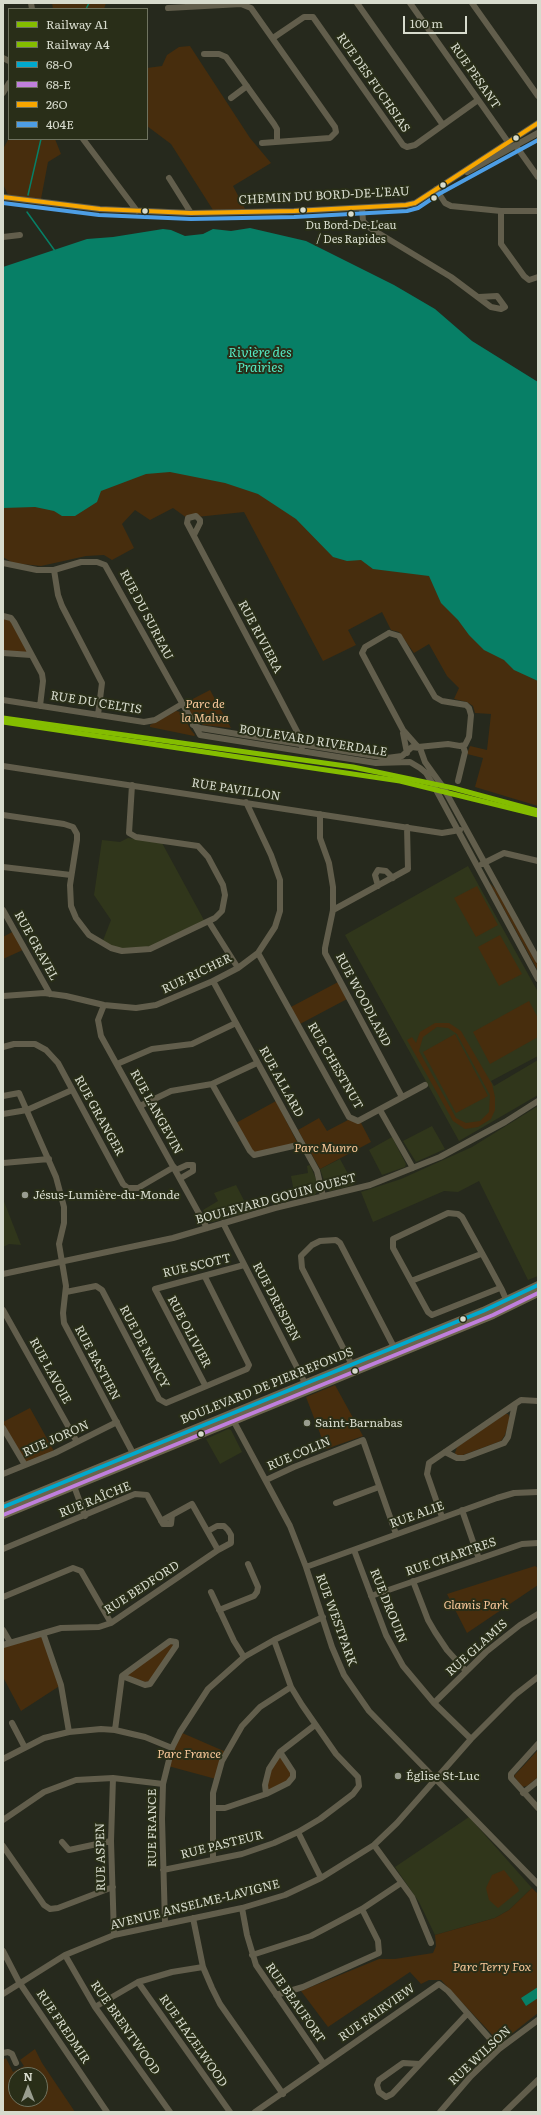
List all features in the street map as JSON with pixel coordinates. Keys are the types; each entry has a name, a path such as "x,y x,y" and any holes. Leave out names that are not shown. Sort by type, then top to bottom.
{"main road":[{"name":"BOULEVARD DE PIERREFONDS","path":"509,1304 538,1285"},
{"name":"BOULEVARD DE PIERREFONDS","path":"3,1507 135,1457 538,1293"},
{"name":"BOULEVARD DE PIERREFONDS","path":"307,1387 352,1365 396,1351"},
{"name":"BOULEVARD DE PIERREFONDS","path":"3,1515 74,1486 135,1457"}],"street":[{"path":"357,3 443,125"},
{"name":"RUE PESANT","path":"410,3 508,142"},
{"path":"472,3 538,96"},
{"path":"168,8 241,4 251,8 336,127 336,132 330,138 262,142"},
{"name":"RUE DES FUCHSIAS","path":"273,38 304,17 313,17 403,145 407,147 415,145 478,100"},
{"path":"204,54 219,54 226,57 274,124 276,129 276,142"},
{"path":"231,98 247,86"},
{"path":"436,189 538,123"},
{"path":"436,189 538,133"},
{"path":"84,140 137,211"},
{"path":"516,146 538,177"},
{"path":"169,178 191,213"},
{"path":"436,189 445,203 451,206 501,211 538,211"},
{"name":"CHEMIN DU BORD-DE-L'EAU","path":"3,197 100,209 191,213 362,208 406,205 414,203 436,189"},
{"path":"362,208 363,221 366,225 451,277 479,297"},
{"path":"501,211 501,244 524,276 530,280 538,277"},
{"path":"3,237 20,235"},
{"name":"RUE RIVIERA","path":"194,535 302,747"},
{"name":"RUE DU SUREAU","path":"3,563 37,570 54,570 81,562 97,562 105,565 182,704"},
{"path":"54,570 58,595 62,606 102,683 98,715"},
{"path":"3,616 11,618 14,622 42,674 43,681 40,706"},
{"path":"458,782 465,752 464,746 469,737 470,710 466,705 440,700 435,697 399,636 389,633 366,646 362,651 363,657 403,730 422,751 426,763 442,784 538,960"},
{"path":"3,653 31,655"},
{"name":"RUE DU CELTIS","path":"3,700 148,722 182,704"},
{"name":"BOULEVARD RIVERDALE","path":"182,704 200,735 389,758 400,757 407,752"},
{"path":"403,730 407,758 428,776 538,979"},
{"path":"407,752 412,747 442,745 464,746"},
{"path":"412,763 420,762 429,751 442,745"},
{"name":"BOULEVARD RIVERDALE","path":"302,747 381,764 412,763"},
{"name":"RUE PAVILLON","path":"3,766 448,833 465,828"},
{"path":"3,815 64,824 73,827 77,834 77,840 71,874 71,906 76,918 89,935 111,948 122,951 150,949 209,922 222,911 225,895 223,885 208,858 198,846 136,838 131,835 128,828 132,785"},
{"name":"RUE RICHER","path":"3,996 50,994 104,1005 136,1008 156,1005 213,981 238,968 266,944 278,919 282,896 280,880 271,855 246,802"},
{"name":"RUE WOODLAND","path":"320,814 320,833 329,863 333,887 333,910 325,953 402,1097"},
{"path":"333,910 408,869 407,827"},
{"path":"476,866 504,853 538,861"},
{"path":"3,867 71,874"},
{"path":"378,886 376,875 378,870 386,871 393,878"},
{"name":"RUE GRAVEL","path":"3,910 50,994"},
{"path":"209,922 238,968"},
{"name":"RUE CHESTNUT","path":"258,952 349,1117 358,1121 425,1085"},
{"name":"RUE ALLARD","path":"213,981 318,1173 323,1196"},
{"name":"RUE LANGEVIN","path":"104,1005 98,1020 98,1028 207,1228"},
{"path":"117,1064 152,1049 192,1044 236,1023"},
{"name":"RUE GRANGER","path":"3,1046 14,1044 36,1044 46,1050 58,1063 123,1184 128,1188 138,1188 175,1169"},
{"path":"140,1106 172,1091 212,1084 258,1063"},
{"path":"212,1084 250,1151 254,1155 302,1144"},
{"path":"3,1114 27,1110 72,1090"},
{"name":"RUE BASTIEN","path":"3,1096 19,1093 56,1177 64,1207 64,1223 59,1244 66,1292 63,1315 65,1325 135,1457"},
{"name":"BOULEVARD GOUIN OUEST","path":"3,1274 62,1260 166,1239 323,1196 366,1186 440,1157 497,1126 538,1101"},
{"path":"380,1110 413,1168"},
{"path":"3,1163 49,1159"},
{"path":"175,1169 187,1165 193,1165 193,1171 181,1178"},
{"path":"500,1288 433,1315 428,1312 393,1248 393,1238 448,1213 458,1214 462,1218 509,1304"},
{"name":"RUE DRESDEN","path":"223,1223 307,1387"},
{"path":"352,1365 302,1268 301,1256 312,1245 320,1241 336,1240 340,1243 396,1351"},
{"path":"411,1281 481,1254"},
{"name":"RUE SCOTT","path":"155,1289 244,1266"},
{"name":"RUE DE NANCY","path":"66,1292 96,1286 102,1290 161,1401 167,1402 205,1385 247,1369 249,1365 204,1277"},
{"name":"RUE OLIVIER","path":"155,1289 205,1385"},
{"name":"RUE LAVOIE","path":"3,1310 77,1442"},
{"path":"442,1517 427,1474 429,1463 521,1400 538,1401"},
{"path":"444,1452 456,1458 464,1458 504,1444 508,1437 515,1404"},
{"name":"RUE WESTPARK","path":"232,1418 291,1529 306,1567 332,1647 344,1675 369,1711 538,1884"},
{"name":"RUE JORON","path":"3,1474 77,1442 117,1422"},
{"path":"3,1428 25,1465"},
{"name":"RUE COLIN","path":"266,1480 294,1467 363,1440 379,1487"},
{"path":"74,1486 85,1516"},
{"path":"336,1503 379,1487 396,1534"},
{"name":"RUE ALIE","path":"306,1567 510,1493 538,1492"},
{"name":"RUE RAÎCHE","path":"3,1549 135,1494 144,1494 151,1500 161,1521 192,1504 208,1531"},
{"path":"462,1510 479,1559"},
{"name":"RUE BEDFORD","path":"3,1645 62,1628 99,1627 111,1623 218,1550 231,1543 231,1535 224,1526 217,1526 208,1531"},
{"path":"208,1531 218,1550"},
{"name":"RUE CHARTRES","path":"371,1596 522,1544 538,1543"},
{"name":"RUE DROUIN","path":"354,1550 386,1635 403,1666 434,1703 471,1739"},
{"path":"219,1610 254,1596 257,1592 258,1587 248,1564"},
{"path":"3,1597 73,1568 81,1571 111,1623"},
{"path":"413,1582 425,1613 435,1632 447,1650 466,1671"},
{"path":"211,1592 234,1641 244,1657"},
{"name":"RUE GLAMIS","path":"434,1703 486,1652 538,1614"},
{"name":"RUE FRANCE","path":"165,1923 163,1870 163,1784 172,1748 180,1732 208,1689 244,1657 274,1640 323,1617"},
{"path":"3,1630 10,1642"},
{"path":"43,1633 61,1684 69,1732"},
{"name":"RUE PASTEUR","path":"163,1870 258,1849 298,1832 320,1819 360,1786 358,1777 336,1754 314,1725 291,1686 274,1640"},
{"path":"116,1730 122,1676 170,1641 176,1642 176,1646 150,1684 145,1685 122,1676"},
{"name":"AVENUE ANSELME-LAVIGNE","path":"3,1994 19,1982 65,1955 114,1935 165,1923 242,1908 285,1895 321,1878 374,1845 436,1780 471,1739 515,1695 538,1677"},
{"path":"213,1860 213,1808 216,1779 222,1761 234,1738 260,1707 291,1686"},
{"path":"12,1723 24,1746"},
{"path":"266,1794 265,1785 269,1769 280,1752 314,1725"},
{"path":"3,1758 24,1746 44,1738 69,1732 101,1729 116,1730 145,1738 172,1748"},
{"path":"538,1744 511,1774 513,1782 538,1808"},
{"path":"213,1808 225,1808 266,1794 288,1783 293,1777 293,1772 280,1752"},
{"path":"3,1820 44,1792 76,1780 113,1778 163,1784"},
{"name":"RUE ASPEN","path":"113,1778 111,1841 114,1935"},
{"path":"524,1793 538,1781"},
{"path":"298,1832 321,1878"},
{"path":"62,1842 69,1850 111,1841"},
{"path":"374,1845 412,1897 431,1943"},
{"path":"3,1846 44,1906 50,1909 58,1908 113,1887"},
{"path":"252,1955 311,1936 362,1909 401,1883"},
{"name":"RUE BEAUFORT","path":"242,1908 252,1955 256,1965 323,2063"},
{"path":"276,1995 304,1987 379,1953 378,1941 362,1909"},
{"path":"193,1918 203,1968 220,2004 283,2094"},
{"name":"RUE FREDMIR","path":"3,1952 19,1982 107,2112"},
{"name":"RUE BRENTWOOD","path":"65,1955 95,2007 170,2112"},
{"path":"95,2007 138,1982 172,1972 203,1968"},
{"name":"RUE HAZELWOOD","path":"138,1982 230,2112"},
{"name":"RUE FAIRVIEW","path":"255,2112 283,2094 323,2063 439,1984 499,2049"},
{"path":"420,2064 402,2063 379,2080 377,2085 379,2092 386,2097 392,2094 467,2014"},
{"name":"RUE WILSON","path":"440,2112 471,2076 499,2049 538,2020"},
{"path":"3,2053 8,2052 12,2054 16,2063"},
{"path":"505,2112 538,2080"}],"shaded area":[{"path":"128,838 162,843 205,922 164,944 122,951 102,943 111,920 94,895 102,840 120,842"},
{"path":"468,866 538,992 538,1056 491,1081 494,1086 538,1060 538,1095 459,1141 345,935"},
{"path":"538,1106 538,1276 528,1280 479,1181 458,1192 444,1191 373,1222 361,1192 401,1179 472,1147"},
{"path":"432,1126 445,1149 416,1162 403,1141"},
{"path":"392,1137 406,1164 405,1167 382,1175 369,1150"},
{"path":"340,1159 354,1185 330,1191 327,1189 320,1169"},
{"path":"310,1165 316,1179 317,1192 315,1195 295,1198 291,1176 308,1173 307,1166"},
{"path":"236,1185 250,1212 212,1222 208,1221 203,1210 218,1201 214,1193"},
{"path":"3,1199 21,1245 9,1244 3,1247"},
{"path":"228,1429 231,1430 242,1452 220,1464 206,1439"},
{"path":"469,1817 532,1888 509,1910 495,1918 435,1935 419,1902 395,1867"}],"green space":[{"path":"52,3 106,3 104,8 53,8"},
{"path":"190,46 250,138 271,163 233,186 245,209 213,210 171,144 148,127 148,68 162,66 167,55 179,47"},
{"path":"8,140 55,140 61,154 48,162 41,199 8,195 3,184 3,149"},
{"path":"3,437 213,448 538,640 538,806 475,787 483,758 467,754 470,746 487,750 491,714 475,713 473,706 467,702 454,699 459,688 447,676 429,644 414,653 399,632 391,630 382,612 348,630 356,645 323,661 244,512 187,518 173,508 150,520 135,510 122,524 134,548 112,560 104,555 86,556 41,566 13,563 3,557"},
{"path":"3,616 11,618 31,655 3,653"},
{"name":"Parc de la Malva","path":"210,690 231,728 203,725 195,720 185,703"},
{"name":"Parc de la Malva","path":"176,711 181,712 195,735 194,736 150,727 150,725"},
{"path":"489,882 498,892 538,965 538,971"},
{"path":"477,886 498,925 476,937 454,898"},
{"path":"14,931 25,949 3,959 3,937"},
{"path":"500,935 522,974 499,986 478,947"},
{"path":"340,981 349,998 298,1025 289,1008"},
{"path":"529,1001 538,1018 538,1037 490,1064 473,1032"},
{"path":"435,1023 449,1023 461,1031 492,1084 495,1097 495,1110 491,1119 478,1127 465,1129 453,1121 407,1040 412,1037 416,1043 420,1032","holes":["437,1027 448,1028 457,1034 490,1095 489,1112 480,1121 466,1123 456,1118 419,1051 423,1037"]},
{"path":"455,1034 488,1096 456,1113 423,1052"},
{"path":"276,1101 297,1142 263,1153 253,1152 236,1123"},
{"name":"Parc Munro","path":"319,1118 327,1131 348,1120 361,1123 371,1142 320,1169 298,1130"},
{"path":"335,1385 363,1436 326,1449 306,1397"},
{"path":"30,1408 55,1453 25,1465 3,1428 3,1422"},
{"path":"505,1414 508,1414 510,1418 505,1435 501,1441 457,1456 455,1453 457,1447"},
{"name":"Glamis Park","path":"535,1566 538,1568 538,1585 467,1633 447,1594"},
{"path":"43,1633 61,1685 21,1711 3,1677 3,1645"},
{"path":"171,1643 174,1646 150,1681 145,1682 127,1675"},
{"name":"Parc France","path":"180,1732 226,1752 216,1779 168,1766"},
{"path":"538,1750 538,1777 527,1786 522,1787 514,1776"},
{"path":"281,1755 291,1770 290,1777 287,1781 267,1791 267,1779 271,1769"},
{"path":"504,1870 519,1891 498,1908 489,1900 486,1888 492,1875"},
{"name":"Parc Terry Fox","path":"532,1888 538,1894 538,2013 500,2043 441,1980 429,1980 421,1984 410,1972 328,2027 301,1991 379,1959 395,1959 433,1953 436,1946 435,1935 495,1918 509,1910"},
{"path":"35,2049 45,2067 22,2067 24,2066 20,2060"},
{"path":"6,2058 10,2067 8,2067 8,2107 48,2107 48,2072 75,2112 3,2112 3,2060"}],"water":[{"name":"Rivière des Prairies","path":"250,228 306,241 394,285 435,309 472,341 538,382 538,681 514,670 504,660 484,650 441,603 429,576 373,569 361,560 347,561 333,557 296,519 258,494 225,483 170,472 146,474 101,491 97,502 75,516 62,516 54,511 35,507 3,508 3,267 87,239 113,237 163,229 171,230 185,236 203,234 213,229 231,231"},
{"path":"538,1987 538,1998 526,2006 521,1998"}],"waterway":[{"path":"86,8 89,3"},
{"path":"28,195 41,140"},
{"path":"27,212 55,251"}],"rail line":[{"name":"A4","path":"3,718 353,767 453,788 538,811"},
{"name":"A1","path":"3,722 400,781 538,815"}],"transit line":[{"name":"26O","path":"3,197 100,209 191,213 294,211 406,205 415,203 538,123"},
{"name":"404E","path":"3,203 99,215 191,219 294,217 407,211 418,208 439,194 538,140"},
{"name":"68-O","path":"3,1507 483,1311 538,1285"},
{"name":"68-E","path":"3,1515 493,1315 538,1293"}],"place":[{"name":"Du Bord-De-L'eau / Des Rapides","path":"351,214"},
{"name":"Jésus-Lumière-du-Monde","path":"25,1195"},
{"name":"Saint-Barnabas","path":"307,1423"},
{"name":"Église St-Luc","path":"398,1776"}]}
